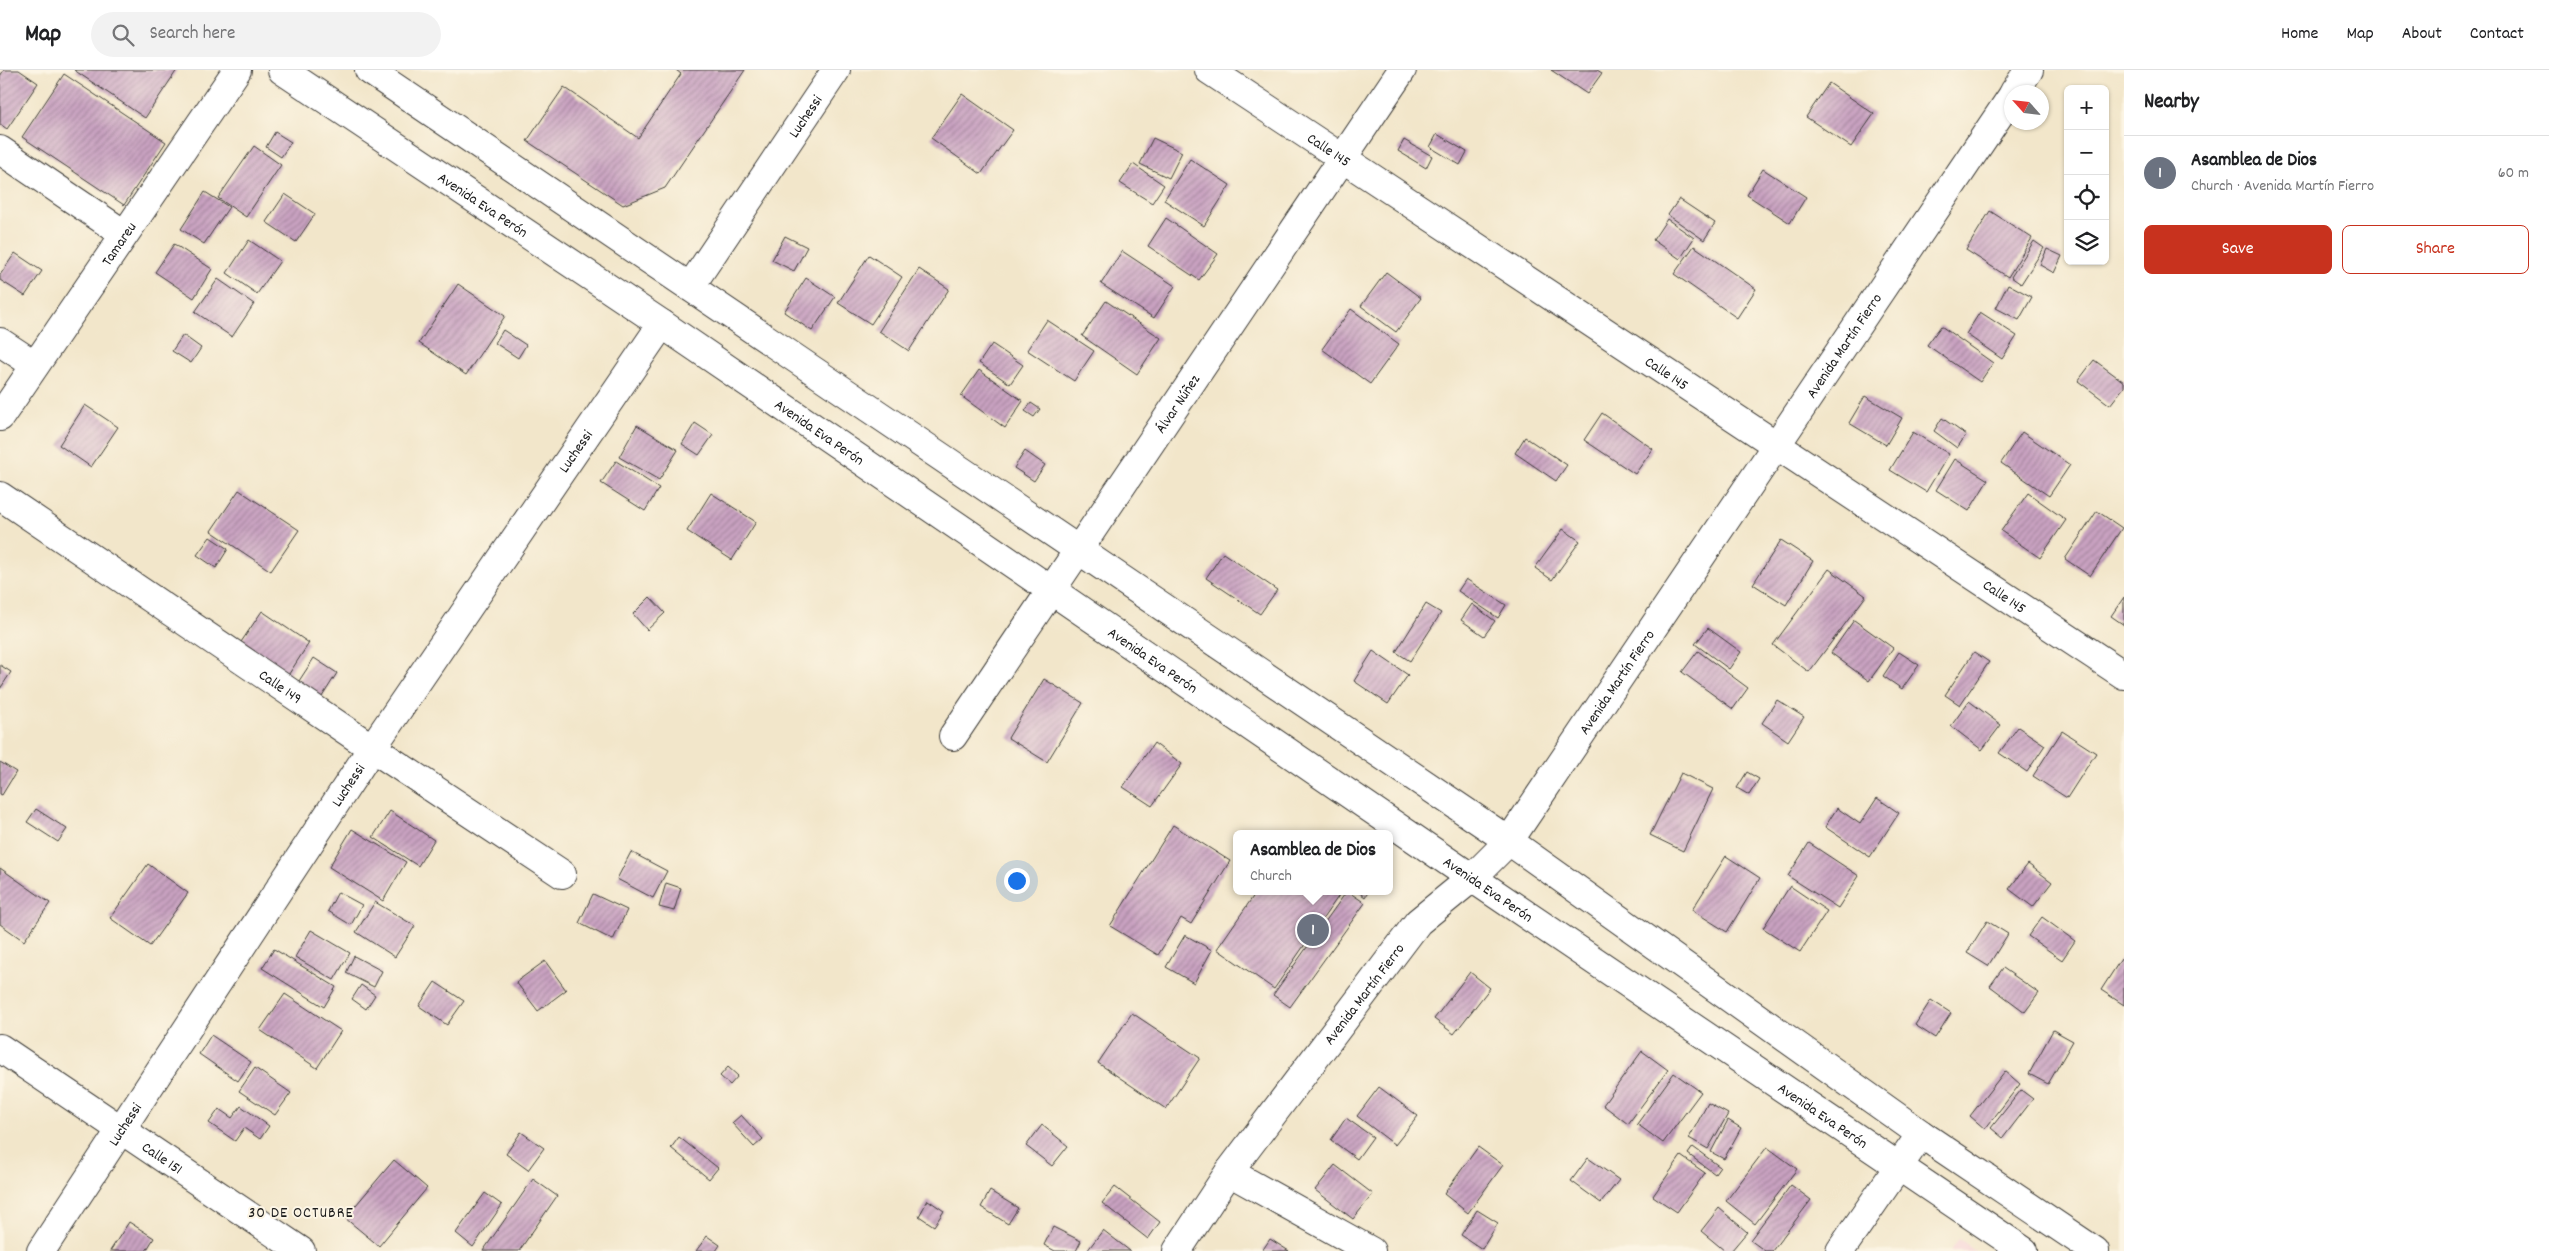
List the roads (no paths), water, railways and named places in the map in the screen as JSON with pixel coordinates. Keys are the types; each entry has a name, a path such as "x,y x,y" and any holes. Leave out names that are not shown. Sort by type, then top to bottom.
{"street":[{"name":"Tamareu","path":"0,417 237,70"},
{"name":"Avenida Eva Perón","path":"282,70 662,324 1472,878 2024,1251"},
{"path":"369,70 1509,841 1921,1134 2095,1251"},
{"name":"Luchessi","path":"690,286 836,70"},
{"name":"Calle 145","path":"1209,70 2124,675"},
{"name":"Álvar Núñez","path":"953,736 1402,70"},
{"path":"2019,85 2029,70"},
{"name":"Avenida Martín Fierro","path":"1182,1244 1229,1172 1418,922 1472,878 1509,841 2004,108"},
{"path":"0,150 124,234"},
{"name":"Luchessi","path":"41,1251 372,748 662,324"},
{"path":"0,342 35,365"},
{"name":"Calle 149","path":"0,496 562,874"},
{"name":"Calle 151","path":"0,1048 301,1251"},
{"path":"1840,1251 1921,1134"},
{"path":"1229,1172 1371,1251"}],"place":[{"name":"Asamblea de Dios","path":"1313,930"}],"district":[{"name":"30 DE OCTUBRE","path":"301,1211"}]}
